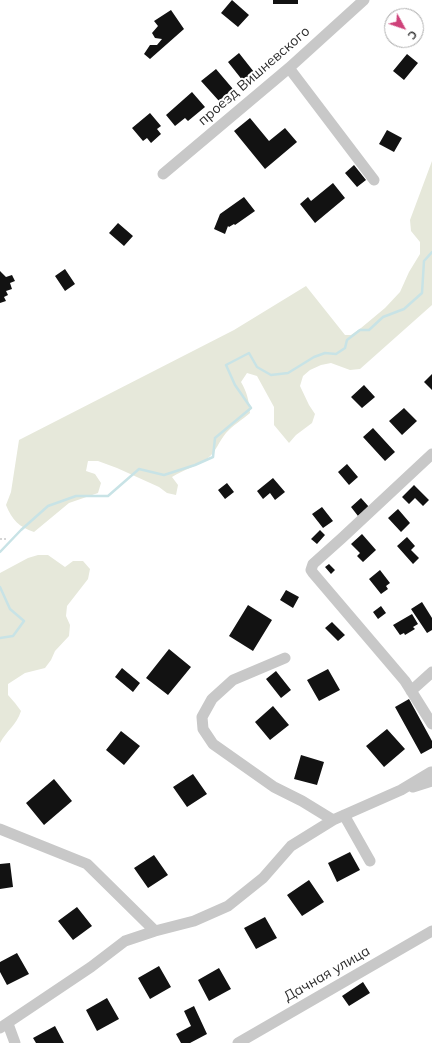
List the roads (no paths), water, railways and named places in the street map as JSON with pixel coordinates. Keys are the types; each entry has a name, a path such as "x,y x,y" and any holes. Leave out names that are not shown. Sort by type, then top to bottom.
{"street":[{"name":"проезд Вишневского","path":"163,174 289,68 364,0"},
{"path":"289,68 374,180"},
{"path":"432,454 311,567 313,573 405,681 432,724"},
{"path":"285,658 233,680 212,700 202,717 203,729 213,744 274,787 333,820"},
{"path":"411,691 432,672"},
{"path":"16,1043 4,1026 91,967 125,941 194,921 228,906 263,878 291,846 333,820 431,777"},
{"path":"344,816 370,861"},
{"path":"0,829 88,864 156,931"},
{"name":"Дачная улица","path":"238,1043 432,931"}],"waterway":[{"path":"0,552 21,530 48,506 76,496 108,496 139,469 164,475 195,465 213,457 215,438 251,408 235,385 226,365 249,353 257,367 271,375 288,373 314,357 325,353 336,354 345,348 347,340 360,330 369,330 383,317 404,309 422,293 424,261 432,252"},
{"path":"0,587 10,609 24,621 13,636 0,638"}]}
